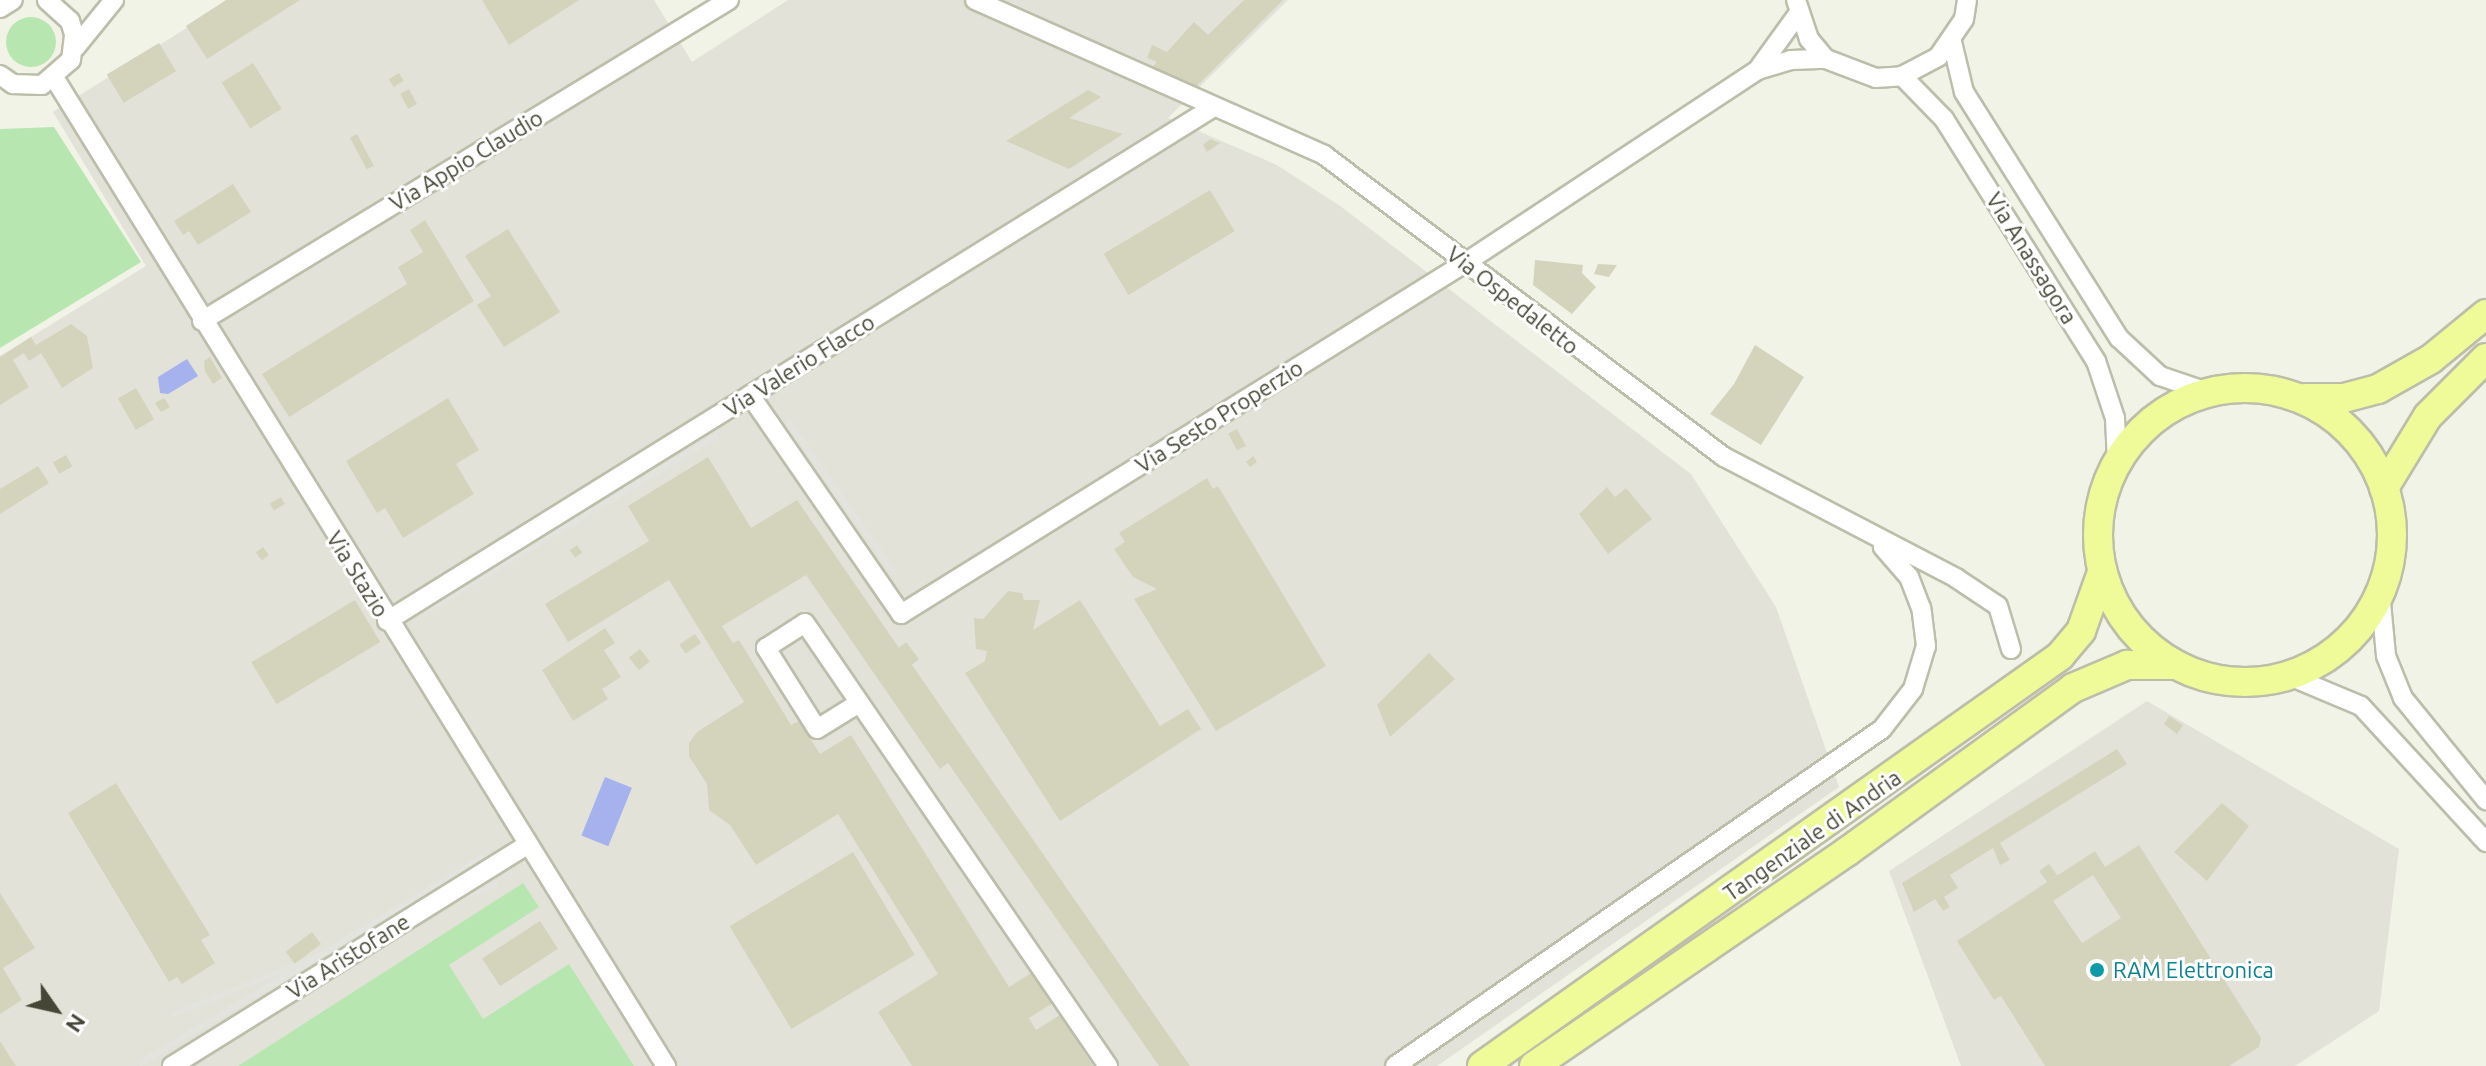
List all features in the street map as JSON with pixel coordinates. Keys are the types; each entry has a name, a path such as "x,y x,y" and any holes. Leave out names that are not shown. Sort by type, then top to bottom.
{"main road":[{"name":"Tangenziale di Andria","path":"2176,665 2129,626 2102,572 2098,534 2102,497 2117,462 2155,418 2207,392 2238,387 2299,397 2344,398 2378,389 2431,359 2486,314"},
{"path":"2384,488 2440,400 2486,358"},
{"name":"Tangenziale di Andria","path":"1534,1066 1848,851 2073,688 2127,665 2176,665 2230,681 2287,675 2343,644 2380,592 2390,558 2391,522 2384,488 2352,433 2299,397"},
{"name":"Tangenziale di Andria","path":"1482,1066 2060,656 2085,623 2102,572"}],"street":[{"path":"51,0 70,21 75,48"},
{"path":"4,82 42,85 55,79 75,48 114,0"},
{"name":"Via Appio Claudio","path":"202,321 729,0"},
{"name":"Via Ospedaletto","path":"975,0 1212,108 1324,155 1724,457 1879,542 1956,578 1998,606 2011,649"},
{"path":"1797,7 1809,39 1826,59 1876,78 1902,76 1930,63 1952,42 1967,0"},
{"name":"Via Sesto Properzio","path":"1758,70 1797,7"},
{"name":"Via Anassagora","path":"1952,42 1964,92 2119,338 2160,376 2207,392"},
{"name":"Via Sesto Properzio","path":"750,395 901,614 1465,263 1758,70 1791,60 1826,59"},
{"name":"Via Anassagora","path":"1902,76 1944,119 2096,361 2115,418 2117,462"},
{"name":"Via Stazio","path":"55,79 525,846 666,1066"},
{"name":"Via Valerio Flacco","path":"387,621 1212,108"},
{"path":"1395,1066 1882,729 1913,689 1926,646 1921,608 1909,577 1879,542"},
{"path":"2380,592 2386,656 2403,698 2486,800"},
{"path":"859,703 817,729 766,648 805,623 1108,1066"},
{"path":"2287,675 2361,706 2486,842"},
{"name":"Via Aristofane","path":"172,1066 525,846"}],"shaded area":[{"path":"231,0 654,0 692,62 788,0 1288,0 1168,118 1277,165 1343,208 1691,474 1776,607 1839,787 1437,1066 0,1066 0,356 146,266 53,112"},
{"path":"790,419 896,571 891,574 785,422"},
{"path":"716,433 719,438 431,611 428,606"},
{"path":"2147,701 2399,849 2379,1011 2295,1066 1961,1066 1889,871"},
{"path":"481,855 484,860 141,1066 138,1061"},
{"path":"497,881 499,886 173,1017 172,1012"}],"green space":[{"path":"31,17 49,24 56,42 49,60 31,67 13,60 6,42 13,24"},
{"path":"54,127 141,262 0,348 0,129"},
{"path":"523,883 539,907 449,965 483,1019 569,964 634,1066 238,1066"}],"water":[{"path":"187,359 198,376 168,394 160,393 158,377"},
{"path":"605,777 632,788 608,846 581,835"}],"building":[{"path":"226,0 300,0 207,59 186,26"},
{"path":"482,0 579,0 509,45"},
{"path":"1244,0 1283,0 1197,86 1152,67 1157,62 1147,58 1152,45 1167,52 1194,22 1208,35"},
{"path":"159,43 176,71 124,103 107,74"},
{"path":"253,63 282,109 250,128 222,83"},
{"path":"399,73 404,81 394,87 389,79"},
{"path":"409,89 417,104 408,109 400,94"},
{"path":"1088,90 1101,97 1069,118 1123,134 1069,169 1006,141"},
{"path":"357,134 374,166 367,170 350,138"},
{"path":"1210,139 1220,143 1207,152 1203,145"},
{"path":"233,184 251,212 198,245 189,231 183,235 174,221"},
{"path":"1210,190 1235,231 1128,295 1104,254"},
{"path":"425,220 474,301 289,417 262,374 407,284 398,267 423,252 410,230"},
{"path":"508,229 560,312 504,347 477,305 491,296 465,256"},
{"path":"1535,260 1583,265 1582,273 1596,287 1572,314 1533,285"},
{"path":"1598,264 1617,265 1609,277 1594,274"},
{"path":"71,324 87,336 93,368 62,388 41,353 29,361 24,353 13,360 29,387 0,405 0,357 31,337 36,345"},
{"path":"1755,345 1804,377 1761,445 1710,414 1734,384"},
{"path":"210,357 222,378 213,384 205,371 204,361"},
{"path":"136,388 154,419 136,430 118,398"},
{"path":"164,398 170,407 161,412 155,403"},
{"path":"448,398 479,450 456,464 474,494 403,538 385,508 377,513 346,461"},
{"path":"1237,429 1246,446 1237,450 1228,434"},
{"path":"66,455 72,466 59,474 53,462"},
{"path":"1253,456 1257,462 1250,467 1246,462"},
{"path":"708,457 751,528 797,500 899,648 906,642 919,659 912,665 1190,1066 1159,1066 948,763 940,769 806,575 722,626 733,643 739,640 791,725 799,721 820,754 851,735 1009,987 1033,972 1053,1003 1029,1018 1036,1030 1060,1015 1093,1066 912,1066 878,1012 938,974 838,814 756,865 730,825 709,810 707,784 689,756 689,743 697,732 744,702 669,580 568,642 545,604 649,541 628,506"},
{"path":"38,466 49,483 0,514 0,489"},
{"path":"1207,478 1213,489 1218,486 1326,666 1216,731 1134,599 1157,589 1133,577 1114,549 1125,542 1119,533"},
{"path":"1607,487 1615,497 1626,488 1652,519 1608,554 1579,514"},
{"path":"281,497 285,504 274,510 270,504"},
{"path":"577,545 582,552 575,558 570,550"},
{"path":"263,547 269,555 262,560 256,552"},
{"path":"1008,591 1022,593 1024,600 1040,600 1033,630 1080,600 1160,726 1188,709 1201,729 1060,821 965,673 985,661 987,651 976,649 974,618 983,619"},
{"path":"355,600 380,642 277,704 251,662"},
{"path":"605,628 615,643 604,650 621,677 602,689 608,699 573,721 542,670"},
{"path":"695,634 701,643 685,654 679,645"},
{"path":"640,649 650,662 639,670 629,658"},
{"path":"1429,653 1455,679 1390,737 1377,705"},
{"path":"2169,716 2183,725 2177,734 2164,724"},
{"path":"2117,749 2127,764 2000,843 2010,860 2000,865 1993,848 1950,875 1958,888 1944,897 1950,907 1943,911 1935,899 1914,912 1902,883"},
{"path":"116,783 210,935 201,940 215,963 182,984 177,977 169,982 68,813"},
{"path":"2222,803 2249,826 2207,881 2174,852"},
{"name":"RAM Elettronica","path":"2139,845 2261,1038 2259,1047 2229,1066 2045,1066 2001,996 1994,1000 1957,941 2095,851 2105,867","holes":["2093,875 2121,918 2082,943 2053,901"]},
{"path":"853,852 915,955 791,1029 730,926"},
{"path":"2049,864 2057,875 2048,882 2039,871"},
{"path":"0,893 35,948 3,968 22,1000 0,1014"},
{"path":"540,921 558,949 500,986 482,959"},
{"path":"312,932 321,944 295,964 286,952"},
{"path":"0,1041 16,1066 0,1066"}],"place":[{"name":"RAM Elettronica","path":"2097,970"}]}
